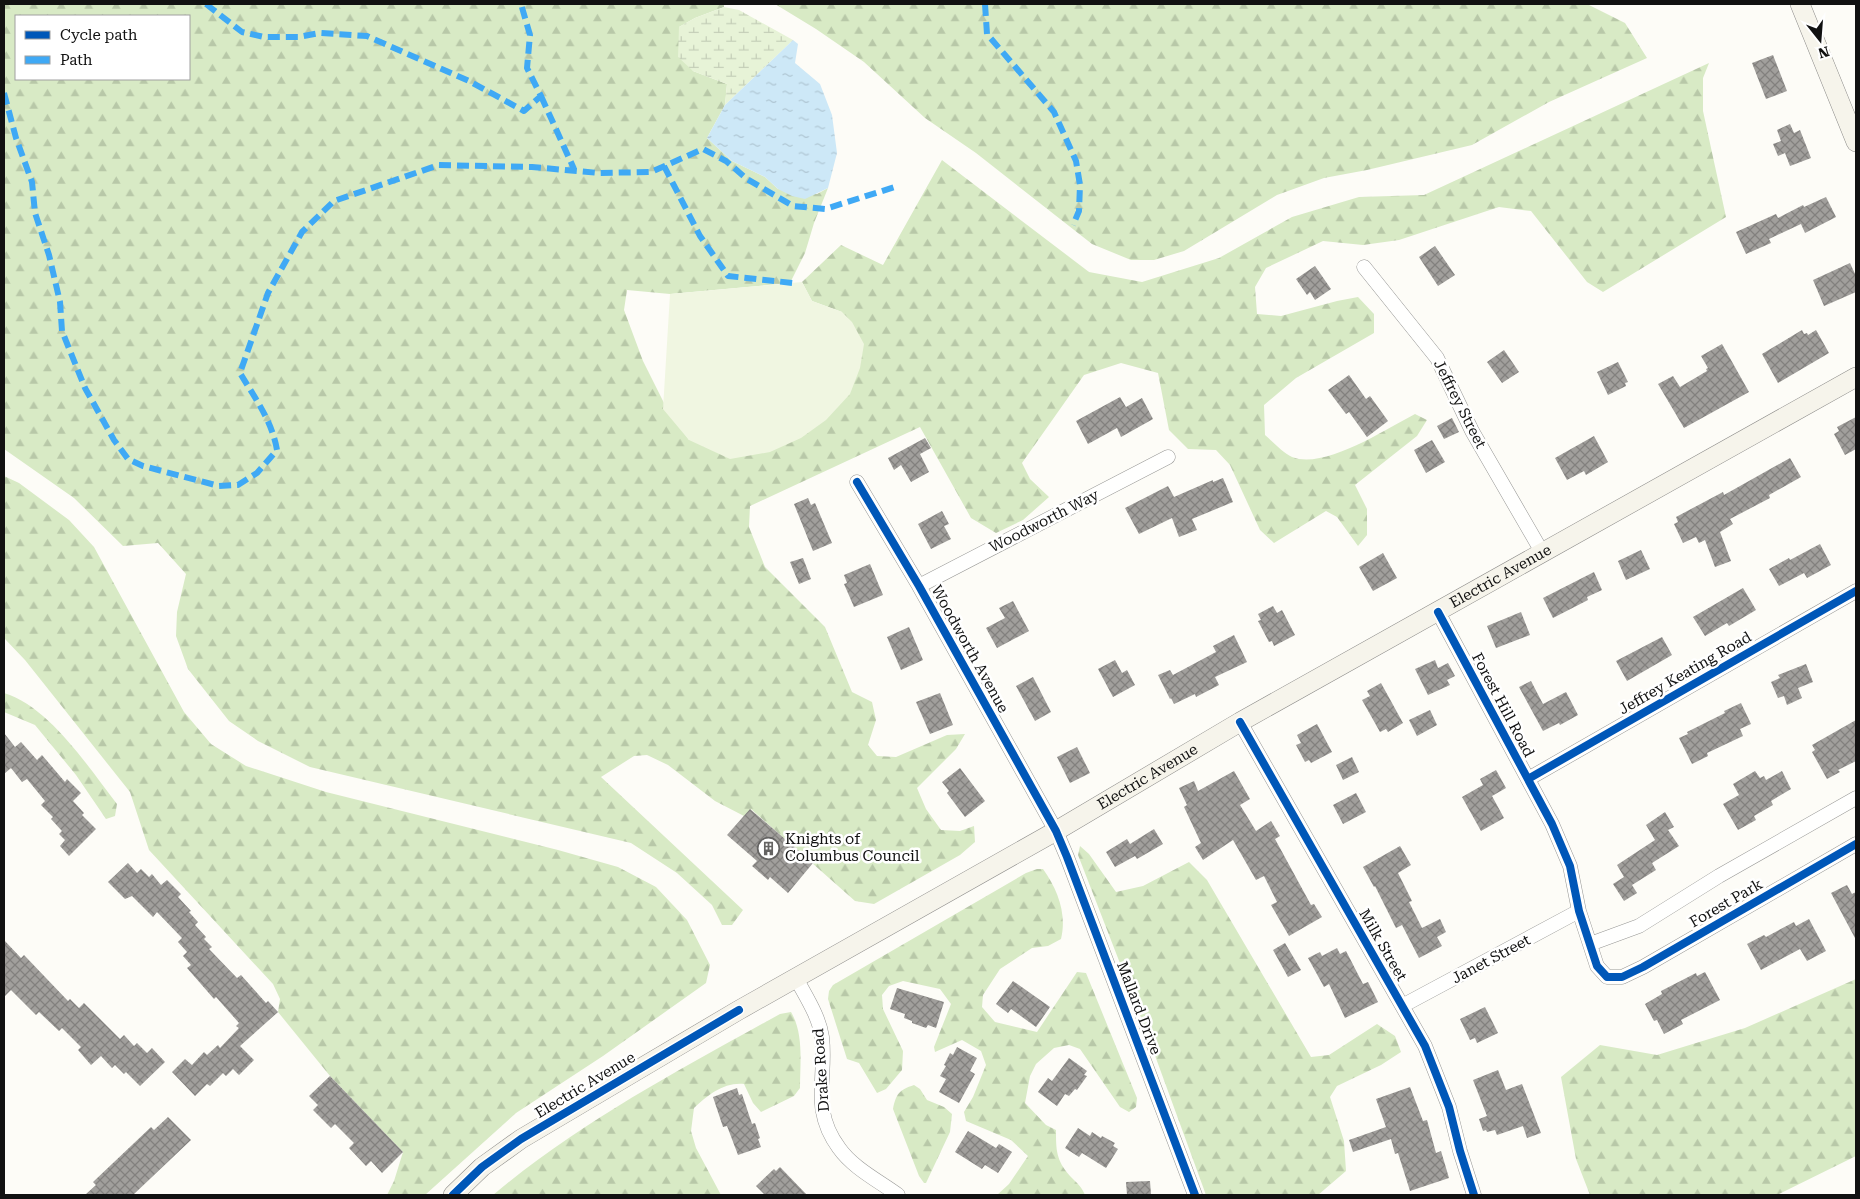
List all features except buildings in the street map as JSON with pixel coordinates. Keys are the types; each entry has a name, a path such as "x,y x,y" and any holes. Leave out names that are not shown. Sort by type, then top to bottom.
{"main road":[{"path":"1800,4 1856,142"},
{"name":"Electric Avenue","path":"454,1195 482,1167 521,1139 796,978 1056,831 1240,722 1856,377"}],"street":[{"name":"Jeffrey Street","path":"1364,266 1437,358 1472,431 1542,552"},
{"name":"Woodworth Way","path":"919,586 1168,457"},
{"name":"Woodworth Avenue","path":"857,482 919,586 1056,831"},
{"name":"Jeffrey Keating Road","path":"1528,779 1856,591"},
{"name":"Forest Hill Road","path":"1438,612 1566,853 1574,878 1579,911 1597,966 1607,976"},
{"name":"Milk Street","path":"1240,722 1424,1046 1443,1090 1474,1195"},
{"name":"Forest Park","path":"1590,944 1639,926 1719,876 1856,798"},
{"name":"Mallard Drive","path":"1056,831 1071,866 1195,1195"},
{"name":"Forest Park","path":"1607,976 1622,978 1643,967 1856,844"},
{"name":"Janet Street","path":"1402,1006 1579,911"},
{"name":"Drake Road","path":"796,978 814,1012 820,1030 822,1044 821,1102 832,1136 838,1148 847,1158 898,1195"}],"green space":[{"path":"4,4 724,4 724,7 695,18 679,27 693,71 727,84 725,105 707,138 732,161 765,177 778,189 817,194 828,188 814,223 805,253 790,283 670,294 627,290 624,310 643,361 664,403 689,440 842,312 812,301 802,282 841,245 883,265 942,160 1089,272 1142,282 1219,258 1292,217 1359,197 1424,195 1709,63 1703,78 1703,111 1726,217 1603,292 1587,282 1531,211 1499,207 1399,240 1363,245 1323,241 1266,268 1255,287 1257,314 1281,316 1358,297 1374,314 1374,333 1296,378 1264,405 1265,435 1292,457 1305,460 1321,458 1355,446 1415,414 1427,420 1417,436 1355,485 1367,509 1367,535 1358,546 1337,517 1326,511 1274,543 1260,530 1230,465 1216,450 1188,449 1169,430 1158,373 1121,363 1084,375 1022,463 1030,479 1049,497 1023,520 996,533 971,518 920,427 750,506 749,527 765,567 825,627 852,692 872,702 876,720 868,745 877,756 896,757 947,735 965,734 956,749 917,788 926,809 941,830 960,831 974,826 975,842 960,855 874,904 855,901 751,809 744,816 715,801 668,765 647,755 634,756 601,777 743,910 732,925 722,925 712,905 677,873 631,843 310,767 258,741 229,721 188,669 176,636 177,612 186,574 158,543 123,546 74,498 4,449"},
{"path":"775,4 1587,4 1625,23 1647,58 1549,102 1472,145 1367,170 1324,178 1277,195 1184,251 1154,260 1131,260 1092,244 976,153 925,118 864,62"},
{"path":"724,7 739,10 793,40 725,105 727,84 693,71 678,57 679,27 695,18"},
{"path":"802,282 812,301 842,312 852,322 864,344 860,368 850,394 826,420 801,438 770,452 730,459 689,440 663,409 670,294"},
{"path":"4,476 19,483 69,520 94,547 184,712 211,744 246,766 326,792 558,850 618,867 656,887 687,920 710,965 706,983 603,1056 516,1113 425,1195 387,1195 394,1181 403,1152 330,1076 278,1012 280,999 273,984 149,850 130,792 25,660 4,638"},
{"path":"4,693 21,700 37,711 67,740 117,804 115,816 106,819 76,775 35,725 4,712"},
{"path":"1080,846 1089,854 1116,892 1143,886 1189,862 1207,880 1311,1057 1329,1055 1377,1024 1395,1036 1401,1052 1381,1065 1337,1086 1330,1097 1344,1141 1346,1171 1318,1195 1206,1195 1142,1020 1078,855"},
{"path":"1043,869 1053,885 1060,902 1063,920 1061,939 1048,946 1032,948 1000,969 983,995 982,1007 995,1022 1037,1032 1077,972 1086,973 1137,1098 1136,1107 1129,1112 1120,1107 1080,1049 1069,1045 1054,1048 1036,1064 1030,1076 1025,1103 1046,1125 1056,1130 1059,1160 1065,1170 1081,1187 1085,1195 997,1195 1009,1184 1028,1156 1011,1140 966,1121 964,1112 973,1097 986,1065 981,1051 962,1040 935,1052 934,1047 951,1004 940,989 903,981 889,986 882,995 883,1009 903,1051 902,1070 886,1089 877,1093 859,1063 847,1059 828,999 829,991 833,985 1026,873"},
{"path":"1856,979 1856,1156 1777,1195 1590,1195 1576,1159 1561,1077 1600,1045 1657,1055 1745,1028"},
{"path":"791,1012 800,1039 800,1088 794,1096 761,1112 753,1103 744,1084 737,1084 717,1090 694,1108 691,1131 696,1148 721,1195 493,1195 526,1169 596,1120 780,1014"},
{"path":"914,1085 920,1089 927,1100 944,1107 952,1114 950,1132 926,1183 919,1176 893,1109 899,1093"}],"water":[{"path":"793,40 798,44 795,63 820,84 832,115 837,153 828,188 805,199 792,196 778,189 765,177 732,161 707,138 725,105"}],"marked path":[{"path":"206,4 242,32 264,37 298,37 320,33 367,36 469,81 524,111 541,96 527,68 530,35 521,4"},
{"path":"985,4 987,34 1054,112 1076,161 1080,185 1079,211 1073,225"},
{"path":"4,93 16,138 32,182 35,213 49,255 60,302 62,331 85,388 114,440 128,459 143,466 219,486 238,485 257,473 277,450 267,419 240,373 268,293 302,232 334,201 439,165 532,167 599,173 651,172 703,149 726,161 747,179 793,206 825,209 898,186"},
{"path":"541,96 574,169"},
{"path":"664,166 700,236 728,276 793,283"}],"cycle path":[{"path":"857,482 919,586 1056,831 1195,1195"},
{"path":"1528,779 1856,591"},
{"path":"1438,612 1552,824 1570,866 1579,911 1597,966 1607,977 1622,977 1643,967 1856,844"},
{"path":"1240,722 1425,1046 1449,1107 1474,1195"},
{"path":"453,1195 482,1167 521,1139 739,1010"}],"place":[{"name":"Knights of Columbus Council","path":"769,848"}]}
